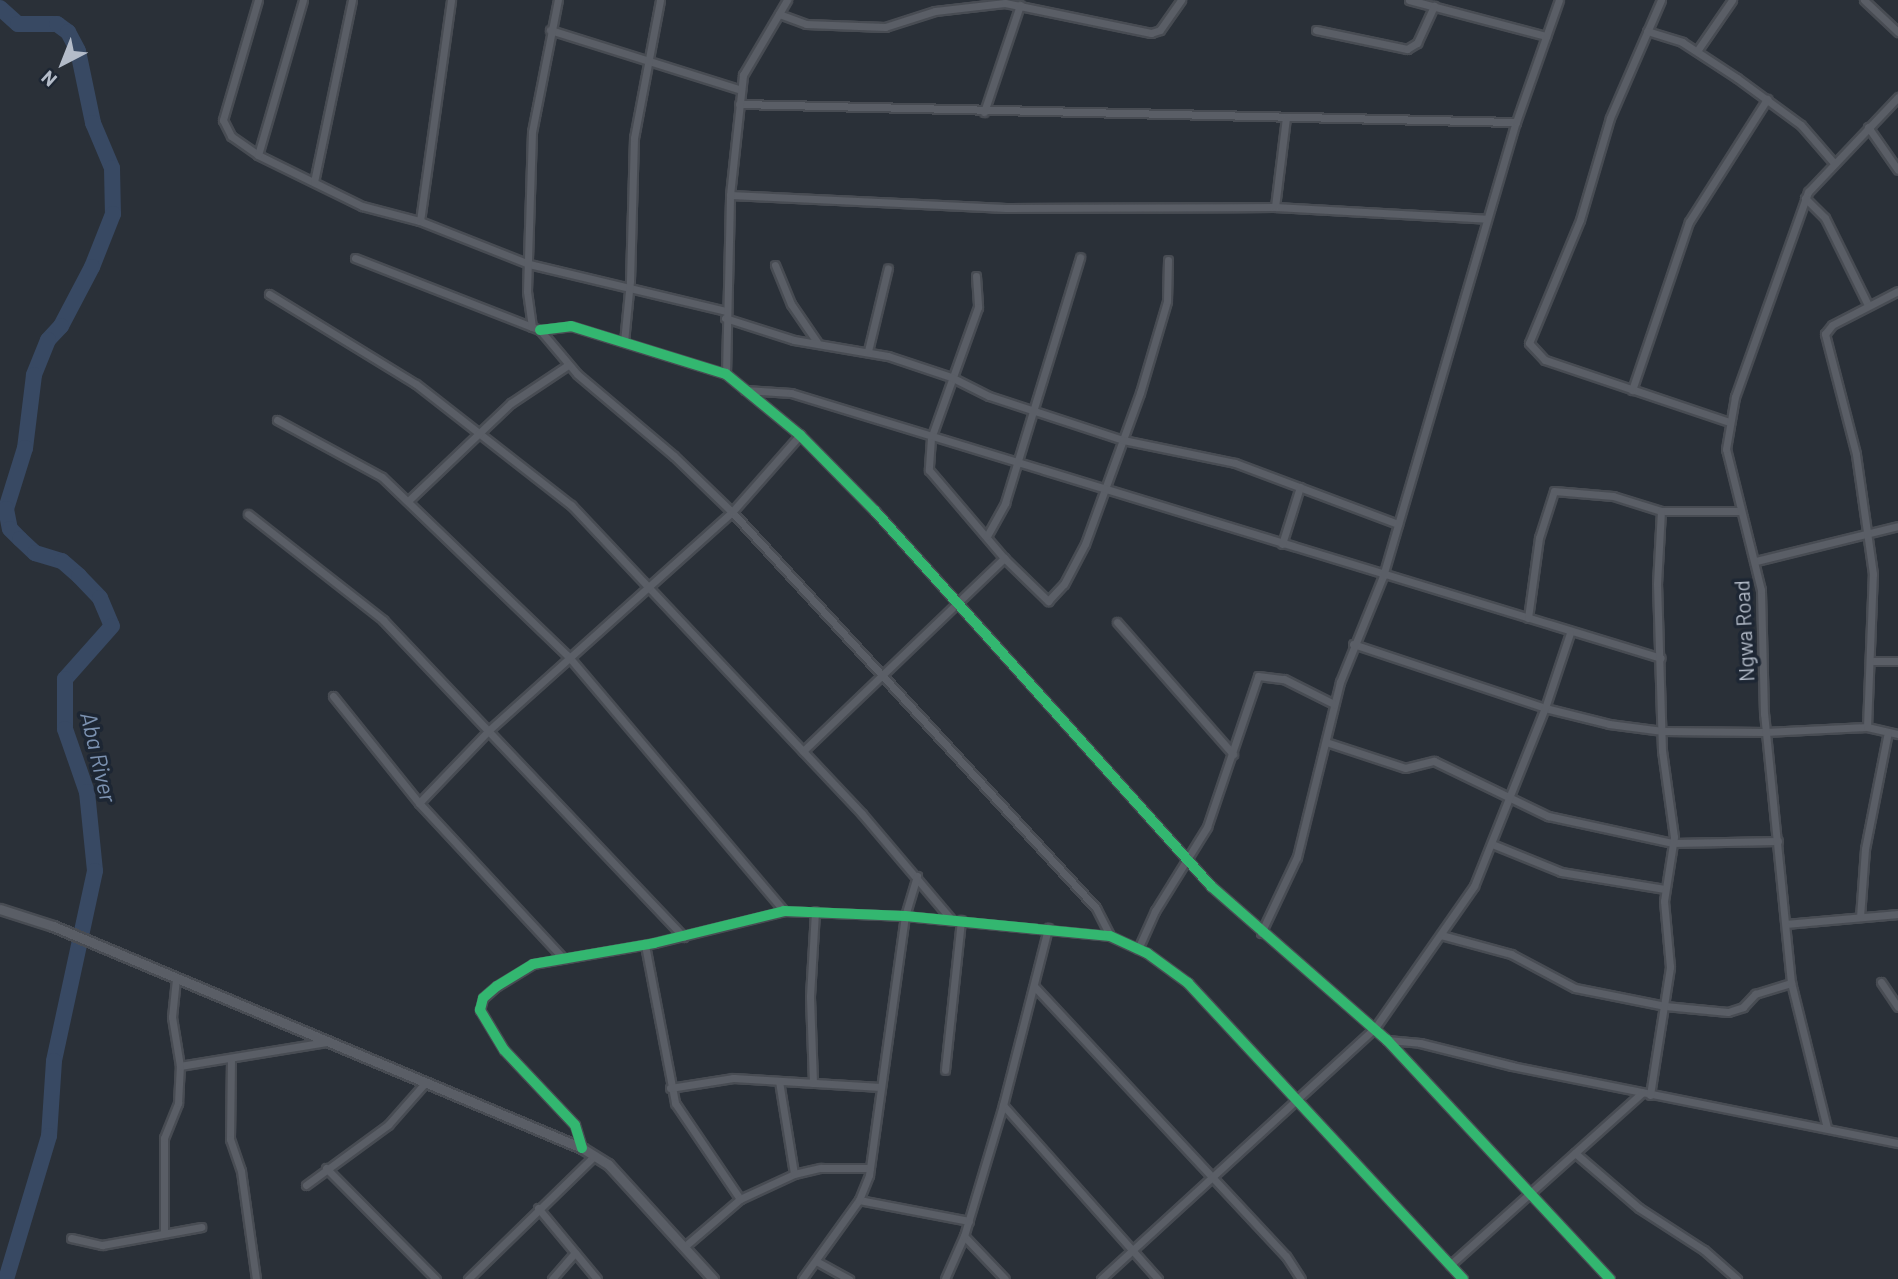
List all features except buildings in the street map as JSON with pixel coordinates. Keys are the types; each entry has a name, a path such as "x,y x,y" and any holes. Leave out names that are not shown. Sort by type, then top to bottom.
{"street":[{"path":"258,0 223,120 231,136 258,155 370,209 420,221 529,264 726,315 794,341 868,351 951,377 1033,411 1123,440 1221,458 1398,524"},
{"path":"258,155 303,0"},
{"path":"314,182 352,0"},
{"path":"420,221 450,0"},
{"path":"558,0 532,132 529,264 536,329 568,365 732,512 1096,908 1110,936"},
{"path":"624,342 630,289 632,161 660,0"},
{"path":"726,374 730,195 743,75 787,0"},
{"path":"779,15 806,24 876,27 935,10 1020,5 1151,33 1160,30 1181,0"},
{"path":"1409,0 1546,36"},
{"path":"1261,933 1297,857 1334,704 1353,644 1383,576 1516,122 1559,0"},
{"path":"1661,0 1601,141 1580,220 1529,338 1538,356 1729,422"},
{"path":"1697,51 1732,0"},
{"path":"1864,0 1898,32"},
{"path":"984,111 1020,5"},
{"path":"1316,30 1407,49 1417,43 1434,6"},
{"path":"550,30 650,64 741,90"},
{"path":"1647,31 1697,51 1766,99 1801,125 1833,162"},
{"name":"Ngwa Road","path":"1827,1128 1791,983 1765,732 1766,638 1756,561 1727,461 1729,422 1805,198 1833,162 1898,97"},
{"path":"1632,390 1689,222 1766,99"},
{"path":"739,104 1516,122"},
{"path":"1275,207 1286,118"},
{"path":"1868,127 1898,170"},
{"path":"730,195 1006,208 1275,207 1487,219"},
{"path":"1805,198 1825,218 1868,305"},
{"path":"987,536 1005,503 1014,463 1033,411 1080,257"},
{"path":"355,258 536,329 571,326 726,374 800,435 957,602 1187,859 1261,933 1375,1028 1610,1279"},
{"path":"976,276 978,307 931,438 929,470 1039,596 1052,599 1080,556 1123,440 1165,313 1168,260"},
{"path":"775,265 791,304 817,342"},
{"path":"868,351 888,268"},
{"path":"1867,727 1873,574 1856,454 1825,334 1832,325 1898,291"},
{"path":"269,294 407,378 571,505 803,751 917,876 951,919"},
{"path":"408,501 526,391 568,365"},
{"path":"744,390 791,393 1014,463 1026,463 1106,487 1570,633 1661,658"},
{"path":"277,420 339,450 382,477 408,501 568,656 784,911"},
{"path":"419,803 488,731 568,656 732,512 800,435"},
{"path":"1282,544 1300,487"},
{"path":"1528,618 1539,538 1554,491 1614,496 1661,512 1740,511"},
{"path":"1450,1265 1575,1153 1646,1094 1665,1006 1670,957 1665,889 1672,843 1663,731 1657,584 1661,512"},
{"path":"248,514 383,620 684,937"},
{"path":"1756,561 1868,537 1898,526"},
{"path":"803,751 1004,558"},
{"path":"1117,622 1233,754"},
{"path":"1101,1279 1211,1175 1375,1028 1468,897 1492,844 1545,708 1570,633"},
{"path":"1353,644 1545,708 1663,731 1765,732 1867,727 1898,734"},
{"path":"1871,661 1898,661"},
{"path":"1138,948 1187,859 1208,827 1258,677 1284,679 1334,704"},
{"path":"333,696 419,803 562,957"},
{"path":"1860,917 1865,849 1888,732"},
{"path":"1326,742 1405,768 1434,761 1509,800 1548,816 1672,843 1778,841"},
{"path":"1492,844 1561,872 1665,889"},
{"path":"802,1279 859,1200 870,1168 905,916 917,876"},
{"path":"0,909 11,915 53,926 582,1148 595,1155 713,1279"},
{"path":"582,1148 582,1138 575,1125 504,1050 480,1010 483,998 522,969 562,957 684,937 744,917 784,911 951,919 1110,936 1138,948 1188,983 1463,1279"},
{"path":"813,1083 810,996 816,911"},
{"path":"1786,924 1898,914"},
{"path":"0,915 11,915"},
{"path":"945,1070 961,920"},
{"path":"945,1279 969,1221 1003,1105 1048,928"},
{"path":"1441,935 1511,954 1575,988 1665,1006 1728,1012 1743,1007 1755,994 1791,983"},
{"path":"645,945 670,1088 698,1141 740,1199"},
{"path":"164,1232 164,1138 178,1104 180,1066 172,1017 176,978"},
{"path":"1881,982 1898,1007"},
{"path":"1034,986 1286,1256 1301,1279"},
{"path":"1387,1040 1420,1043 1646,1094 1898,1143"},
{"path":"180,1066 326,1042"},
{"path":"231,1058 230,1139 242,1174 256,1279"},
{"path":"670,1088 733,1078 881,1087"},
{"path":"779,1081 794,1174"},
{"path":"306,1185 388,1125 425,1083"},
{"path":"1003,1105 1158,1279"},
{"path":"1575,1153 1639,1208 1704,1250 1737,1279"},
{"path":"468,1279 595,1155"},
{"path":"326,1168 436,1279"},
{"path":"684,1247 740,1199 794,1174 821,1168 870,1168"},
{"path":"859,1200 969,1221"},
{"path":"538,1208 597,1279"},
{"path":"71,1238 103,1245 201,1227"},
{"path":"964,1237 1005,1279"},
{"path":"552,1279 575,1253"},
{"path":"816,1261 849,1279"}],"waterway":[{"name":"Aba River","path":"0,8 18,24 57,24 68,32 78,51 93,123 112,168 113,214 92,267 61,326 48,340 34,375 25,448 6,509 10,529 35,553 62,561 79,576 100,598 112,626 65,679 65,729 87,792 95,871 54,1061 49,1136 6,1279"}],"cycle path":[{"path":"540,330 571,326 726,374 800,435 875,511 1211,886 1387,1040 1610,1279"},
{"path":"582,1148 575,1125 504,1050 480,1010 483,998 533,964 654,943 784,911 905,916 1110,936 1147,953 1188,983 1463,1279"}]}
